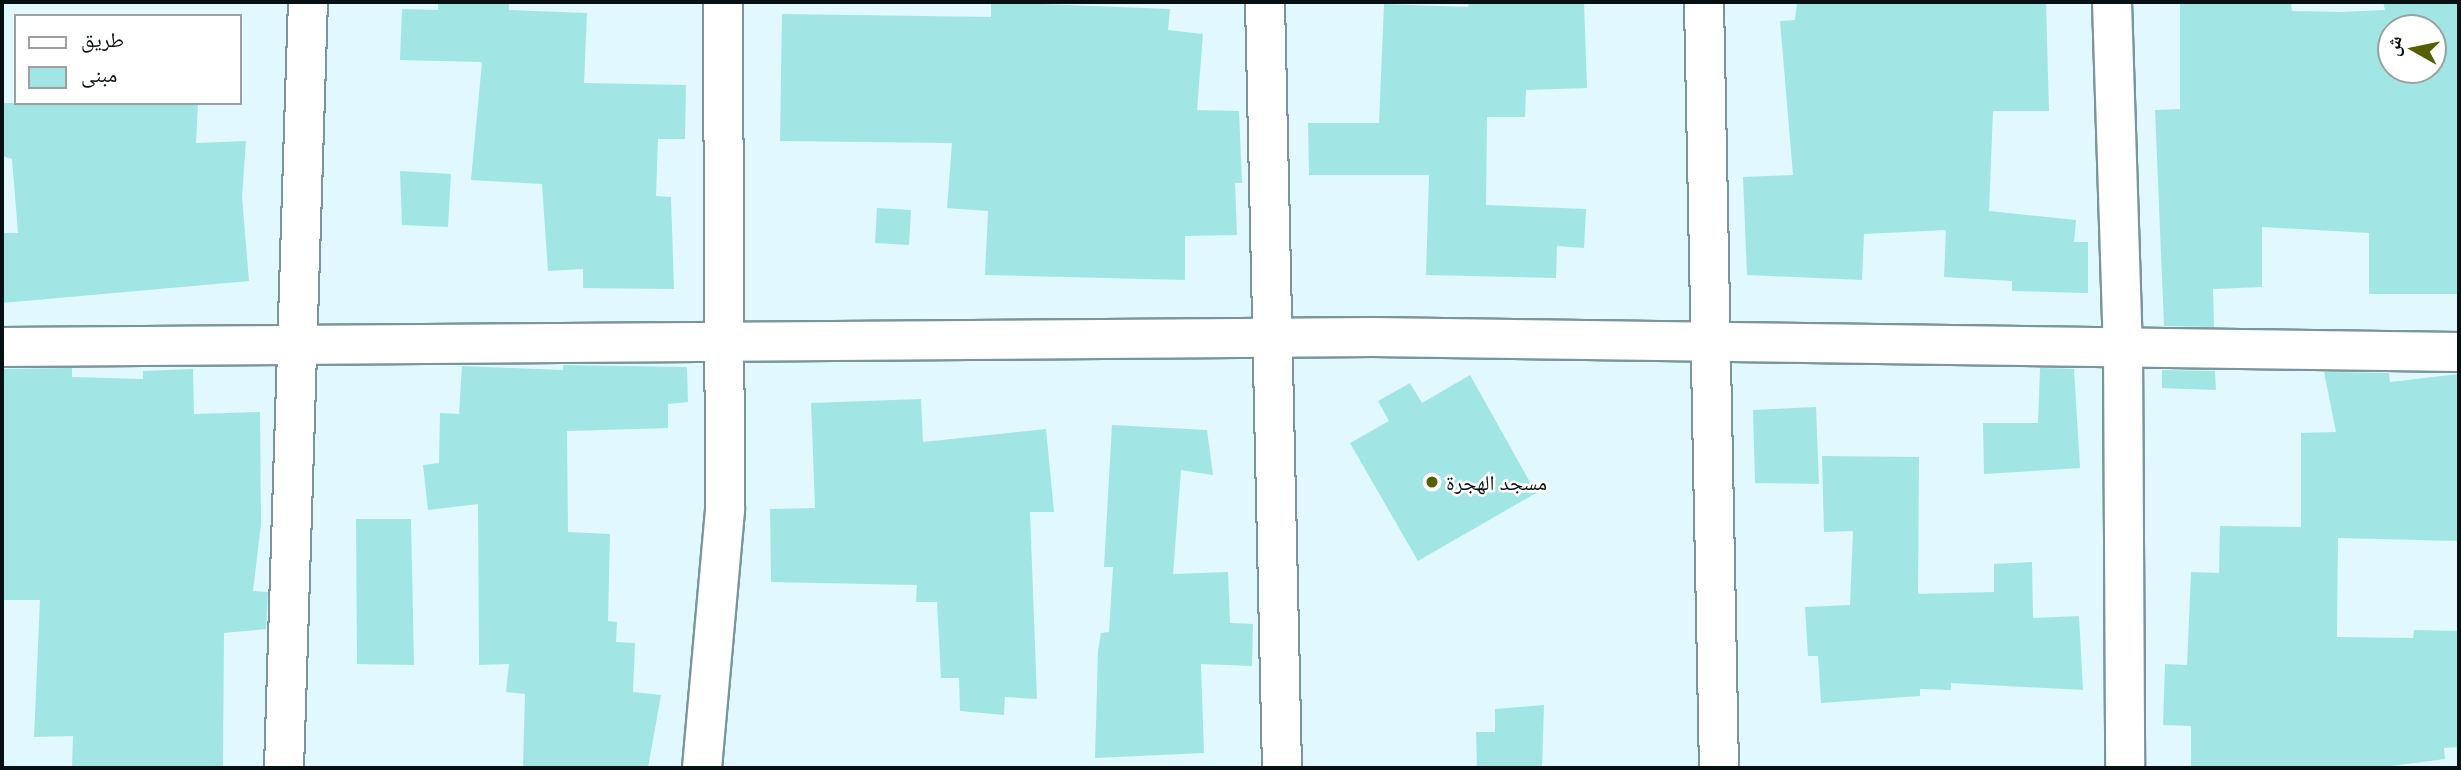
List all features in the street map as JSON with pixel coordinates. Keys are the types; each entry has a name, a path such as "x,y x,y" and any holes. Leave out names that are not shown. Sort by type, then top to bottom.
{"street":[{"path":"284,768 293,345 307,2"},
{"path":"702,768 725,510 727,342 723,2"},
{"path":"1265,2 1282,768"},
{"path":"1704,2 1719,768"},
{"path":"2112,2 2123,348 2125,768"},
{"path":"2,347 1272,338 2459,352"}],"building":[{"path":"438,2 509,2 509,10 587,13 584,83 686,85 685,139 658,139 656,196 671,197 674,289 583,288 583,269 548,271 542,184 471,180 482,62 400,60 402,9 438,10"},
{"path":"991,2 1170,9 1168,30 1203,34 1197,110 1239,111 1242,183 1235,183 1237,235 1185,236 1185,280 985,275 988,211 947,208 952,143 780,141 782,14 991,17"},
{"path":"1469,2 1584,2 1587,88 1526,90 1525,117 1487,117 1486,205 1586,209 1584,248 1557,246 1556,278 1426,275 1429,175 1309,175 1308,123 1379,123 1384,4 1468,7"},
{"path":"1797,2 2046,2 2049,111 1993,111 1989,211 2076,220 2074,242 2088,242 2088,293 2012,291 2012,281 1944,277 1946,230 1864,234 1862,280 1747,275 1743,177 1793,175 1780,21 1795,20"},
{"path":"2180,2 2291,2 2292,11 2341,12 2385,10 2383,2 2459,2 2459,294 2369,294 2369,233 2262,227 2262,287 2213,289 2214,327 2164,326 2155,110 2180,109"},
{"path":"2,103 198,105 196,143 246,141 242,197 249,281 2,303 2,233 18,233 12,159 2,156"},
{"path":"400,171 451,174 448,227 402,225"},
{"path":"877,208 911,210 909,245 875,243"},
{"path":"563,365 687,367 688,402 668,404 668,428 567,431 568,532 610,534 608,621 617,622 616,642 635,643 633,692 661,695 648,768 523,768 525,694 506,692 509,664 479,665 478,504 428,510 423,465 439,463 440,413 459,414 462,366 563,370"},
{"path":"72,368 72,377 143,379 143,371 193,369 194,414 260,412 261,524 253,591 268,592 266,629 224,633 223,768 72,768 73,736 34,737 40,600 2,600 2,369"},
{"path":"2040,368 2074,369 2080,468 1984,474 1983,423 2038,423"},
{"path":"2162,370 2215,371 2216,390 2162,388"},
{"path":"2324,372 2389,373 2390,382 2459,374 2459,541 2338,538 2337,637 2413,638 2414,630 2459,631 2459,747 2444,748 2445,759 2376,768 2191,768 2191,726 2163,725 2165,664 2187,665 2191,572 2219,573 2220,526 2301,527 2301,433 2336,432"},
{"path":"1470,375 1536,493 1418,561 1350,443 1389,421 1378,401 1410,383 1422,403"},
{"path":"921,399 923,442 1046,429 1054,512 1030,512 1037,699 1005,697 1004,715 960,711 959,678 941,678 937,602 916,602 917,585 771,582 770,509 815,508 811,403"},
{"path":"1816,407 1819,484 1755,483 1753,410"},
{"path":"1112,425 1207,430 1213,475 1181,470 1173,574 1228,572 1230,623 1253,624 1252,666 1201,664 1204,753 1095,758 1098,651 1101,633 1109,632 1113,567 1104,567"},
{"path":"1822,456 1919,457 1918,594 1994,592 1994,564 2032,562 2033,618 2079,616 2083,690 1951,683 1951,690 1920,689 1920,696 1821,703 1818,656 1808,656 1805,607 1850,605 1853,531 1824,532"},
{"path":"356,519 411,519 414,665 357,664"},
{"path":"1544,705 1542,768 1477,768 1476,732 1495,732 1495,709"}],"place":[{"name":"مسجد الهجرة","path":"1432,482"}]}
